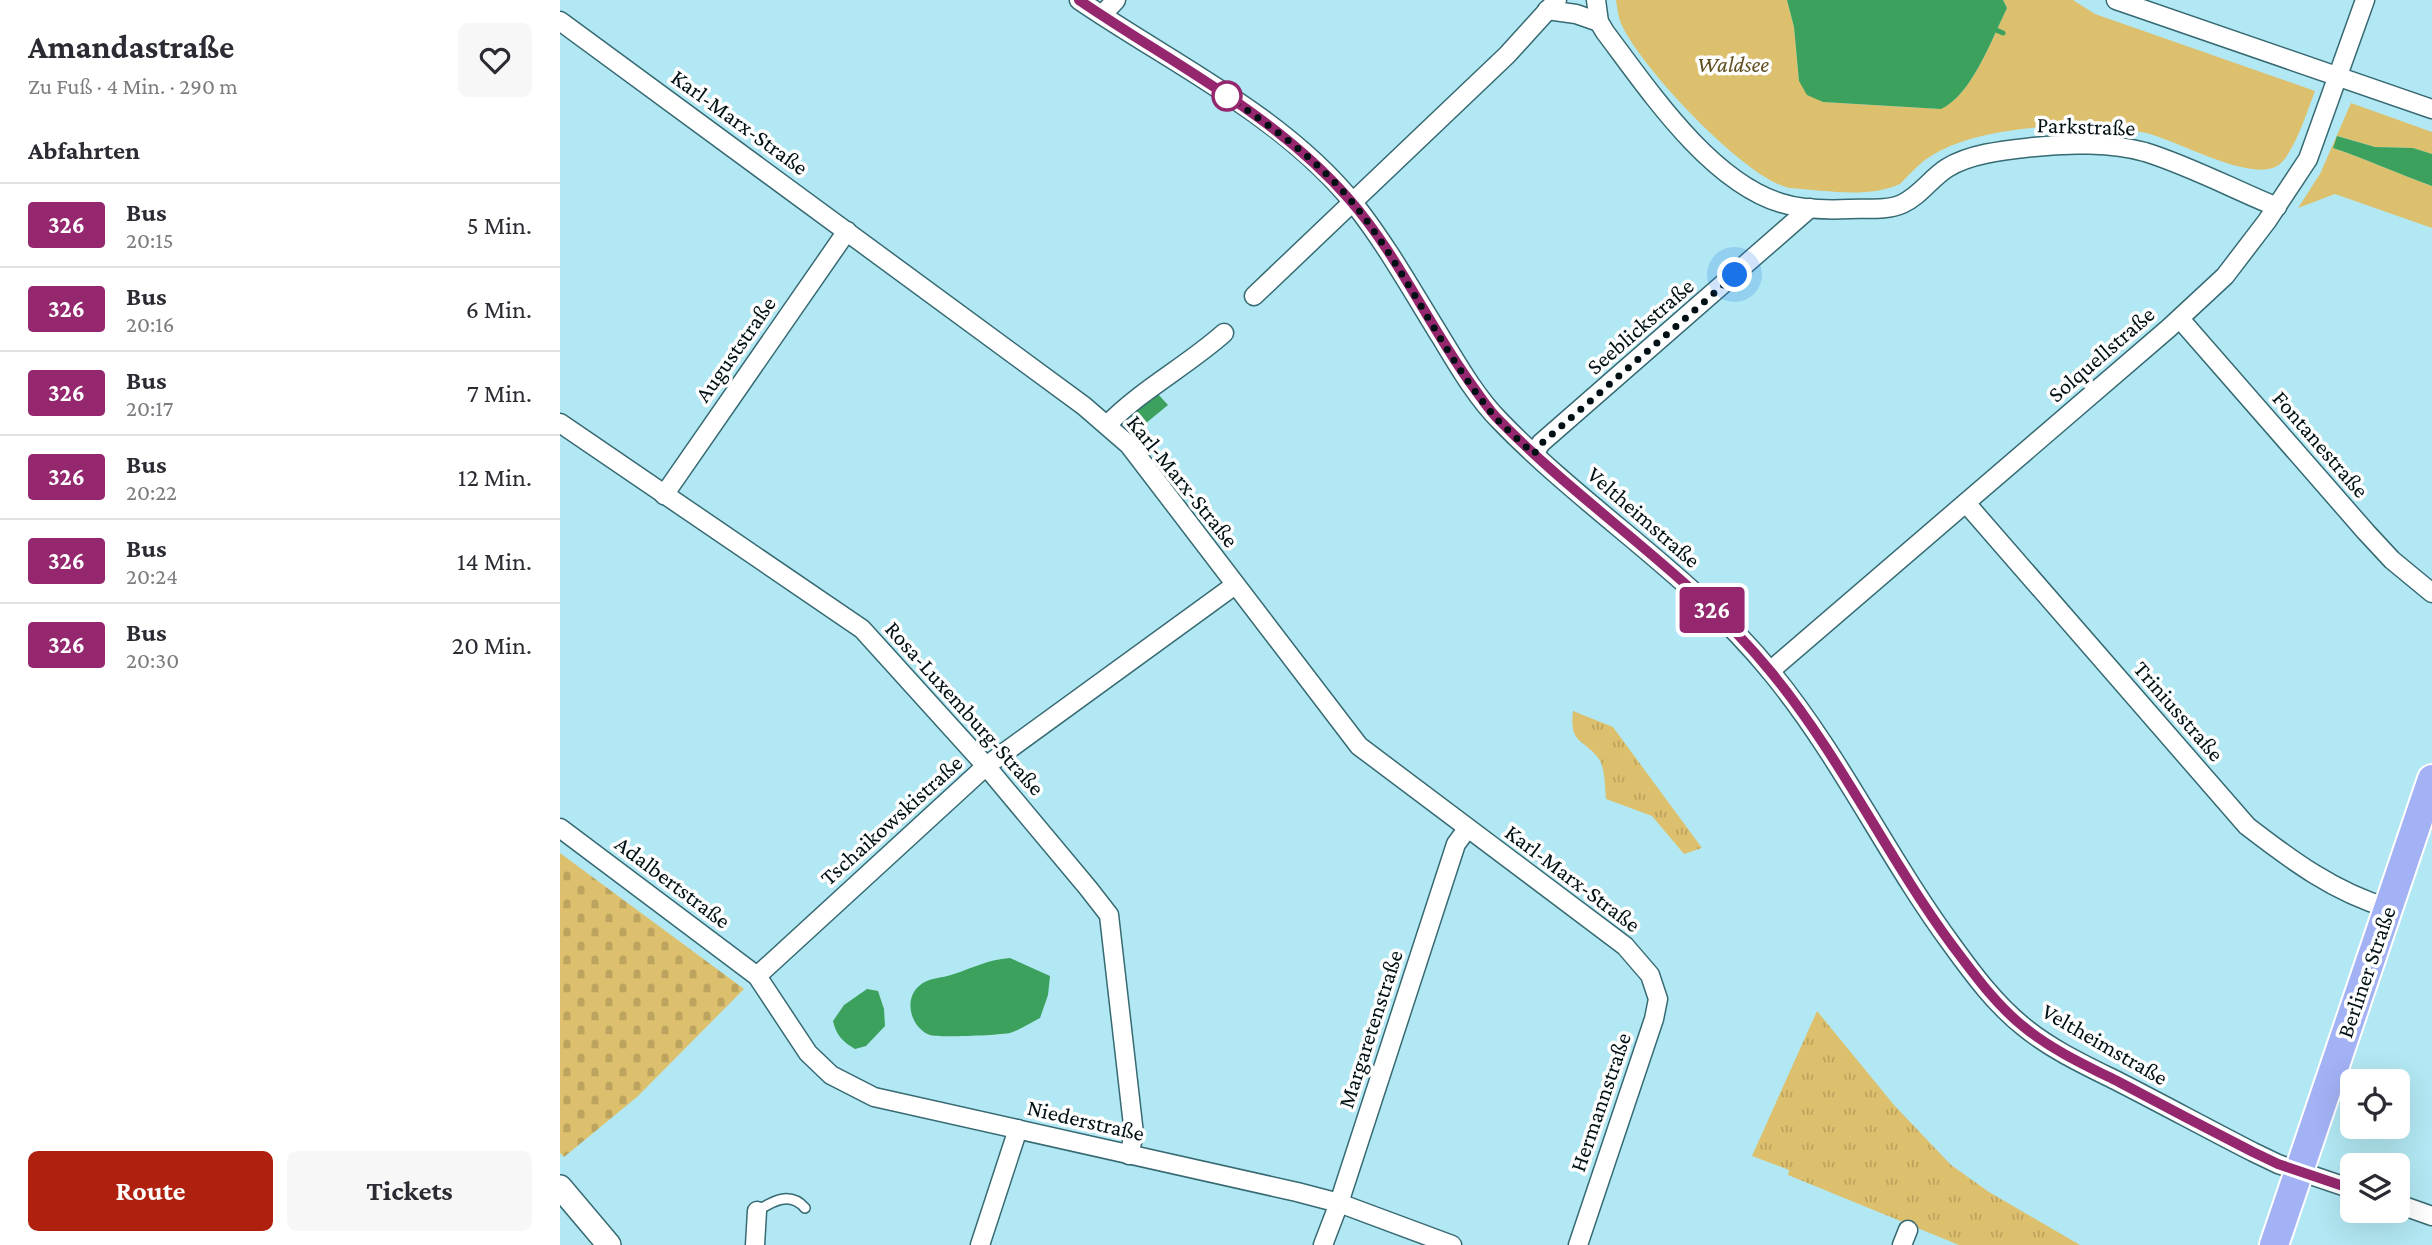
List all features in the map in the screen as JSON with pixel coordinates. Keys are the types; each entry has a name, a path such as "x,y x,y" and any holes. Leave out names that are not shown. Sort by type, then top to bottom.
{"main road":[{"name":"Berliner Straße","path":"2274,1245 2431,787"}],"street":[{"name":"Veltheimstraße","path":"1079,0 1270,125 1313,160 1352,202 1383,243 1460,368 1496,418 1534,454 1664,564 1770,671 1839,766 1924,907 1977,979 2024,1027 2106,1076 2253,1152 2340,1185"},
{"path":"1102,15 1116,0"},
{"name":"Parkstraße","path":"1596,0 1599,22 1664,110 1723,169 1756,192 1781,203 1810,208 1885,208 1901,204 1948,168 1966,160 2004,151 2065,145 2141,151 2166,159 2277,207"},
{"path":"2116,0 2432,109"},
{"name":"Solquellstraße","path":"1770,671 2180,319 2225,276 2277,207 2308,159 2365,0"},
{"path":"1254,296 1507,55 1552,5 1599,22"},
{"name":"Karl-Marx-Straße","path":"560,21 1107,425 1129,445 1359,746 1467,829 1578,908 1625,946 1650,975"},
{"name":"Seeblickstraße","path":"1534,454 1542,443 1810,208"},
{"name":"Auguststraße","path":"664,495 846,231"},
{"name":"Fontanestraße","path":"2180,319 2365,532 2392,560 2432,593"},
{"path":"1107,425 1154,385 1197,357 1224,333"},
{"name":"Rosa-Luxemburg-Straße","path":"560,423 862,629 986,766 1109,915 1134,1134 1129,1155"},
{"name":"Triniusstraße","path":"1966,503 2247,826 2294,863 2327,883 2388,908"},
{"name":"Tschaikowskistraße","path":"757,976 986,766 1235,585"},
{"name":"Adalbertstraße","path":"560,828 757,976"},
{"name":"Margaretenstraße","path":"1323,1245 1456,844 1467,829"},
{"name":"Hermannstraße","path":"1578,1245 1654,1019 1658,999 1650,975"},
{"name":"Niederstraße","path":"757,976 808,1053 831,1075 874,1097 1339,1203 1452,1245"},
{"path":"980,1245 1018,1129"},
{"path":"560,1188 609,1245"},
{"path":"2410,1208 2432,1216"},
{"path":"755,1245 757,1211"}],"lane":[{"path":"757,1211 782,1199 791,1198 806,1208"}],"green space":[{"name":"Waldsee","path":"1616,0 1787,0 1794,27 1799,81 1823,102 1941,109 1952,102 1972,79 2007,8 2003,0 2073,0 2095,14 2315,91 2289,153 2277,166 2265,170 2232,165 2146,133 2097,127 2039,127 2010,130 1957,143 1931,156 1900,184 1887,189 1845,192 1789,188 1770,180 1746,164 1720,142 1669,90 1630,40 1620,21"},
{"path":"2351,103 2432,132 2432,154 2413,148 2375,147 2338,136 2333,148 2432,186 2432,228 2335,194 2298,208 2320,174"},
{"path":"1573,711 1613,727 1702,848 1684,854 1652,816 1606,799 1601,763 1576,736 1572,722"},
{"path":"560,853 744,989 637,1097 564,1157 560,1153"},
{"path":"1817,1011 1894,1105 1951,1165 1989,1192 2080,1245 1959,1245 1788,1175 1789,1170 1752,1156"}],"shaded area":[{"name":"Waldsee","path":"1787,0 2003,0 2007,8 1972,79 1952,102 1941,109 1823,102 1807,95 1799,81 1794,27"},
{"path":"2337,136 2375,147 2413,148 2432,154 2432,186 2333,148"},
{"path":"1156,392 1168,405 1140,428 1129,415"},
{"path":"1010,958 1050,976 1048,995 1040,1018 1014,1032 995,1035 935,1036 918,1026 910,1006 914,992 923,983 988,962"},
{"path":"867,989 878,991 884,1009 885,1026 866,1046 855,1049 841,1038 833,1021 844,1005"}],"waterway":[{"path":"1989,27 2003,33"}],"bus line":[{"name":"326","path":"1079,0 1270,125 1313,160 1343,192 1383,243 1460,368 1496,418 1534,454 1664,564 1770,671 1839,766 1924,907 1977,979 2024,1027 2064,1053 2253,1152 2278,1164 2340,1185"}],"route":[{"path":"1227,96 1270,125 1313,160 1352,202 1383,243 1460,368 1496,418 1534,454 1542,443 1735,275"}]}
